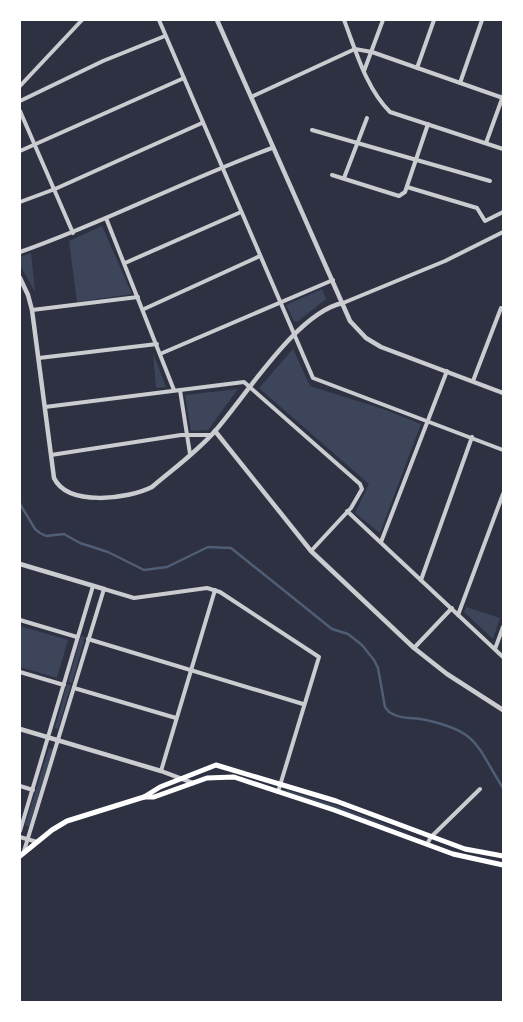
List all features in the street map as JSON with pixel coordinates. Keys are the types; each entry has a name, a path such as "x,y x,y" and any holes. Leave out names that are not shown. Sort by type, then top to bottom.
{"main road":[{"path":"22,854 67,821 144,797 160,787 200,770 216,766 336,801 465,849 503,856"},
{"path":"144,797 154,798 215,776 226,776 334,810 459,856 503,865"}],"street":[{"path":"20,86 82,20"},
{"path":"159,20 315,380 428,420 503,450"},
{"path":"217,20 350,322 372,342 503,393"},
{"path":"344,20 364,71 382,104 390,112 503,149"},
{"path":"364,71 383,20"},
{"path":"417,68 434,20"},
{"path":"460,83 482,20"},
{"path":"20,101 103,61 165,36"},
{"path":"251,97 355,49 372,52 503,97 486,143"},
{"path":"20,151 184,78"},
{"path":"20,111 73,233"},
{"path":"344,178 367,118"},
{"path":"20,202 55,189 202,123"},
{"path":"332,175 399,196 405,192 428,124"},
{"path":"312,130 490,181"},
{"path":"20,252 73,233 222,166 272,148"},
{"path":"407,187 477,208 485,221 503,212"},
{"path":"125,263 241,212"},
{"path":"106,218 144,309 174,390"},
{"path":"20,278 28,295 32,310 56,482 70,493 84,498 100,498 146,490 190,454 213,433 249,386 294,334 330,306 343,303 445,260 503,232"},
{"path":"144,309 260,256"},
{"path":"160,354 333,280"},
{"path":"32,310 138,297"},
{"path":"472,381 501,308 503,309"},
{"path":"39,358 156,344"},
{"path":"381,542 446,371"},
{"path":"45,407 244,382 360,484 362,489 360,495 347,511 311,551"},
{"path":"180,390 190,454"},
{"path":"51,455 181,435 213,433"},
{"path":"213,433 311,551 414,648 447,674 503,710"},
{"path":"420,580 472,437"},
{"path":"458,615 503,494"},
{"path":"347,511 503,657"},
{"path":"20,564 134,598 207,588 215,590 320,657 303,704 278,792"},
{"path":"20,831 93,586"},
{"path":"22,854 59,741 104,589"},
{"path":"161,771 215,590"},
{"path":"414,648 452,608"},
{"path":"20,620 77,637"},
{"path":"494,649 503,627"},
{"path":"88,639 303,704"},
{"path":"20,672 64,685"},
{"path":"74,688 176,718"},
{"path":"20,729 161,771 183,778 193,784"},
{"path":"20,786 33,790"},
{"path":"427,844 431,837 480,789"},
{"path":"20,837 37,842"}],"shaded area":[{"path":"102,226 132,294 77,302 69,241"},
{"path":"31,253 35,292 20,265 20,257"},
{"path":"322,289 326,299 297,322 294,321 286,305"},
{"path":"293,349 310,386 383,409 421,424 380,533 355,513 369,484 259,388"},
{"path":"153,353 166,387 156,388"},
{"path":"238,389 208,430 191,431 185,395"},
{"path":"466,607 500,618 493,639 464,612"},
{"path":"20,626 68,640 57,678 20,667"},
{"path":"81,636 85,637 72,683 68,682"},
{"path":"67,684 71,685 58,729 55,728"},
{"path":"49,748 53,749 29,827 25,825"},
{"path":"285,791 335,805 416,836"}],"waterway":[{"path":"20,504 35,529 40,533 46,536 64,534 80,543 108,552 144,570 167,567 208,547 231,548 332,629 348,634 362,645 378,668 385,707 389,712 394,715 444,725 467,736 481,751 503,788"}]}
